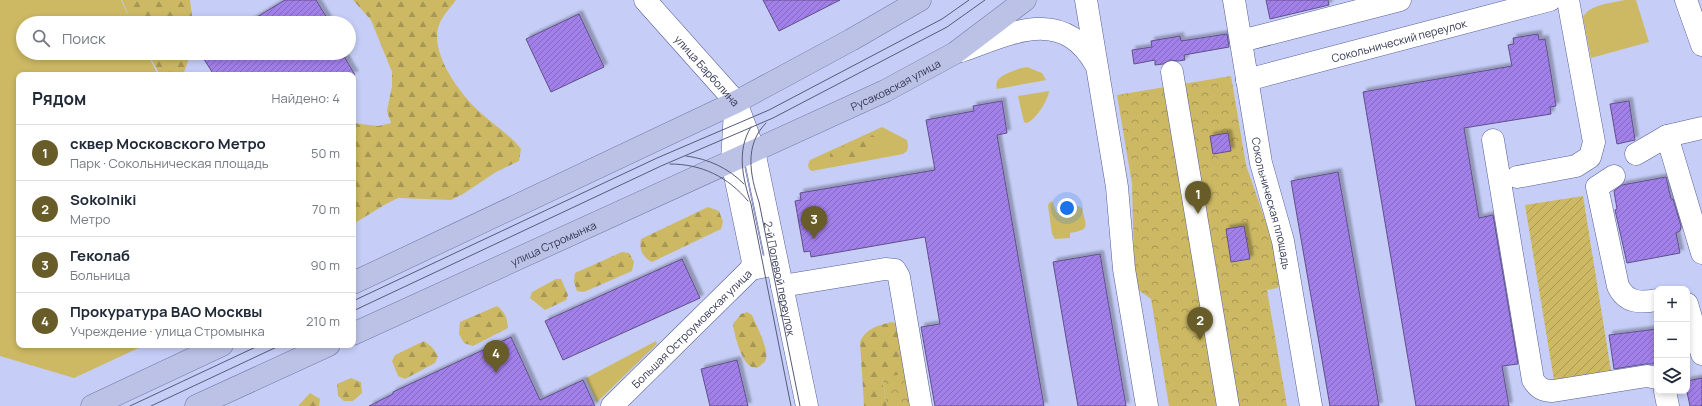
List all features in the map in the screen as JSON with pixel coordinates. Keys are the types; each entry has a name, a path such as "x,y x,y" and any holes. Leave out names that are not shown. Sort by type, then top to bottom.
{"main road":[{"path":"356,282 736,102 852,40 920,0"},
{"name":"Русаковская улица","path":"754,151 886,91 955,53 1025,0"},
{"name":"улица Стромынка","path":"356,333 754,151"},
{"path":"92,406 216,348"},
{"path":"196,406 322,348"}],"street":[{"name":"улица Барболина","path":"645,0 736,102 754,151"},
{"path":"1086,0 1117,187 1124,269 1147,406"},
{"path":"1090,23 1091,10 1096,0"},
{"path":"1241,41 1400,0"},
{"name":"Сокольнический переулок","path":"1247,80 1550,0"},
{"path":"1517,177 1576,166 1590,157 1594,142 1568,0"},
{"path":"1686,0 1702,45"},
{"name":"Сокольническая площадь","path":"1234,2 1261,163 1283,241 1311,406"},
{"path":"955,53 1019,31 1043,28 1058,31 1079,43 1090,54 1097,68"},
{"path":"1172,72 1228,406"},
{"name":"2-й Полевой переулок","path":"736,102 732,161 753,262 751,269"},
{"path":"1636,154 1667,136 1702,128"},
{"path":"1667,136 1702,253"},
{"path":"1493,140 1533,380 1536,385 1540,388 1553,391 1647,376 1654,377"},
{"name":"2-й Полевой переулок","path":"754,151 807,406"},
{"path":"1614,176 1597,187 1618,286 1622,293 1635,301 1654,300"},
{"name":"Большая Остроумовская улица","path":"612,406 751,269 777,264"},
{"path":"782,286 885,269 895,270 899,277 921,406"},
{"path":"1690,310 1702,354"},
{"path":"1666,394 1668,406"}],"green space":[{"path":"0,0 121,0 129,16 16,16 16,60 150,60 156,72 16,72 16,348 139,348 74,378 0,356"},
{"path":"122,0 190,0 192,16 129,16"},
{"path":"353,0 456,0 443,16 439,24 437,39 439,51 457,87 474,107 521,149 519,161 496,172 463,194 451,200 398,198 356,222 356,123 378,126 391,123 387,111 392,86 392,72 371,20"},
{"path":"1636,0 1649,42 1591,58 1583,17 1591,9 1608,3"},
{"path":"152,60 188,60 184,72 158,72"},
{"path":"1027,67 1042,73 1046,80 997,89 997,81 1000,78 1011,72"},
{"path":"1231,76 1246,165 1273,243 1280,285 1277,288 1267,290 1287,406 1169,406 1151,299 1137,289 1134,266 1132,184 1117,95"},
{"path":"1049,91 1038,114 1027,123 1024,122 1018,96"},
{"path":"882,127 907,140 907,151 903,154 812,171 809,169 808,165 810,160"},
{"path":"871,134 875,137 875,147 870,155 845,162 830,160 830,154 832,151"},
{"path":"1583,196 1611,371 1554,380 1525,205"},
{"path":"1052,201 1057,213 1078,206 1082,208 1085,223 1084,228 1070,233 1070,238 1055,239 1052,234 1048,206"},
{"path":"708,207 719,211 723,222 721,229 652,262 646,258 640,246 641,239"},
{"path":"622,252 629,253 634,262 632,271 584,292 577,291 574,282 575,273"},
{"path":"556,279 561,279 568,295 566,300 545,310 530,298 532,292"},
{"path":"497,306 505,315 508,328 473,346 464,343 459,334 460,322"},
{"path":"747,312 752,315 766,349 766,359 757,368 751,367 744,358 736,340 733,324 741,314"},
{"path":"892,322 898,324 913,382 882,378 887,406 864,406 860,342 869,330"},
{"path":"424,341 432,347 438,356 435,363 405,379 398,376 392,361 395,355"},
{"path":"656,341 657,344 597,402 586,378"},
{"path":"905,374 911,406 887,406 882,377"},
{"path":"351,378 361,382 362,393 353,401 344,401 338,396 337,384"},
{"path":"310,393 320,399 319,406 298,406"}],"building":[{"path":"285,0 316,0 326,16 259,16"},
{"path":"763,0 840,0 779,31"},
{"path":"1266,0 1328,0 1329,5 1270,19"},
{"path":"579,14 604,67 551,92 526,39"},
{"path":"1227,34 1229,47 1184,55 1185,60 1170,60 1163,64 1155,65 1155,60 1134,64 1132,50 1152,47 1151,41 1180,36 1181,41"},
{"path":"1538,34 1539,40 1545,39 1551,74 1556,106 1550,107 1551,114 1464,128 1479,218 1493,215 1518,364 1502,366 1509,406 1416,406 1363,92 1512,66 1508,45 1514,44 1513,38"},
{"path":"204,60 346,60 353,72 212,72"},
{"path":"1002,101 1007,133 997,135 1044,406 935,406 921,327 940,324 925,237 811,257 810,251 804,252 795,201 801,200 800,193 935,170 926,120 974,111 973,106"},
{"path":"1629,101 1635,140 1617,144 1610,104"},
{"path":"1228,133 1231,151 1213,154 1210,136"},
{"path":"1338,172 1379,406 1330,406 1291,181"},
{"path":"1666,177 1671,199 1673,199 1681,226 1680,231 1676,233 1680,253 1627,263 1615,210 1617,209 1614,191 1622,185"},
{"path":"1244,226 1250,259 1231,262 1226,229"},
{"path":"1100,254 1126,406 1078,406 1053,262"},
{"path":"682,259 700,298 563,360 545,321"},
{"path":"1654,329 1654,364 1614,369 1609,335"},
{"path":"511,337 540,400 583,380 595,406 369,406 393,394 393,392"},
{"path":"737,360 748,406 710,406 701,369"},
{"path":"1702,378 1702,406 1690,406 1687,394 1690,394 1690,380"}],"tram line":[{"path":"356,300 657,158 769,110 942,19 969,0"},
{"path":"356,310 661,166 773,118 947,27 985,0"},
{"path":"766,123 754,141 751,171 759,202 800,406"},
{"path":"751,127 746,136 742,155 742,165 791,406"},
{"path":"686,156 703,159 718,165 738,178 744,184"},
{"path":"670,164 693,166 714,174 732,185 748,201"},
{"path":"130,406 254,348"},
{"path":"151,406 275,348"}],"place":[{"name":"сквер Московского Метро","path":"1198,214"},
{"name":"Геколаб","path":"814,239"},
{"name":"Sokolniki","path":"1200,340"},
{"name":"Прокуратура ВАО Москвы","path":"496,373"}]}
